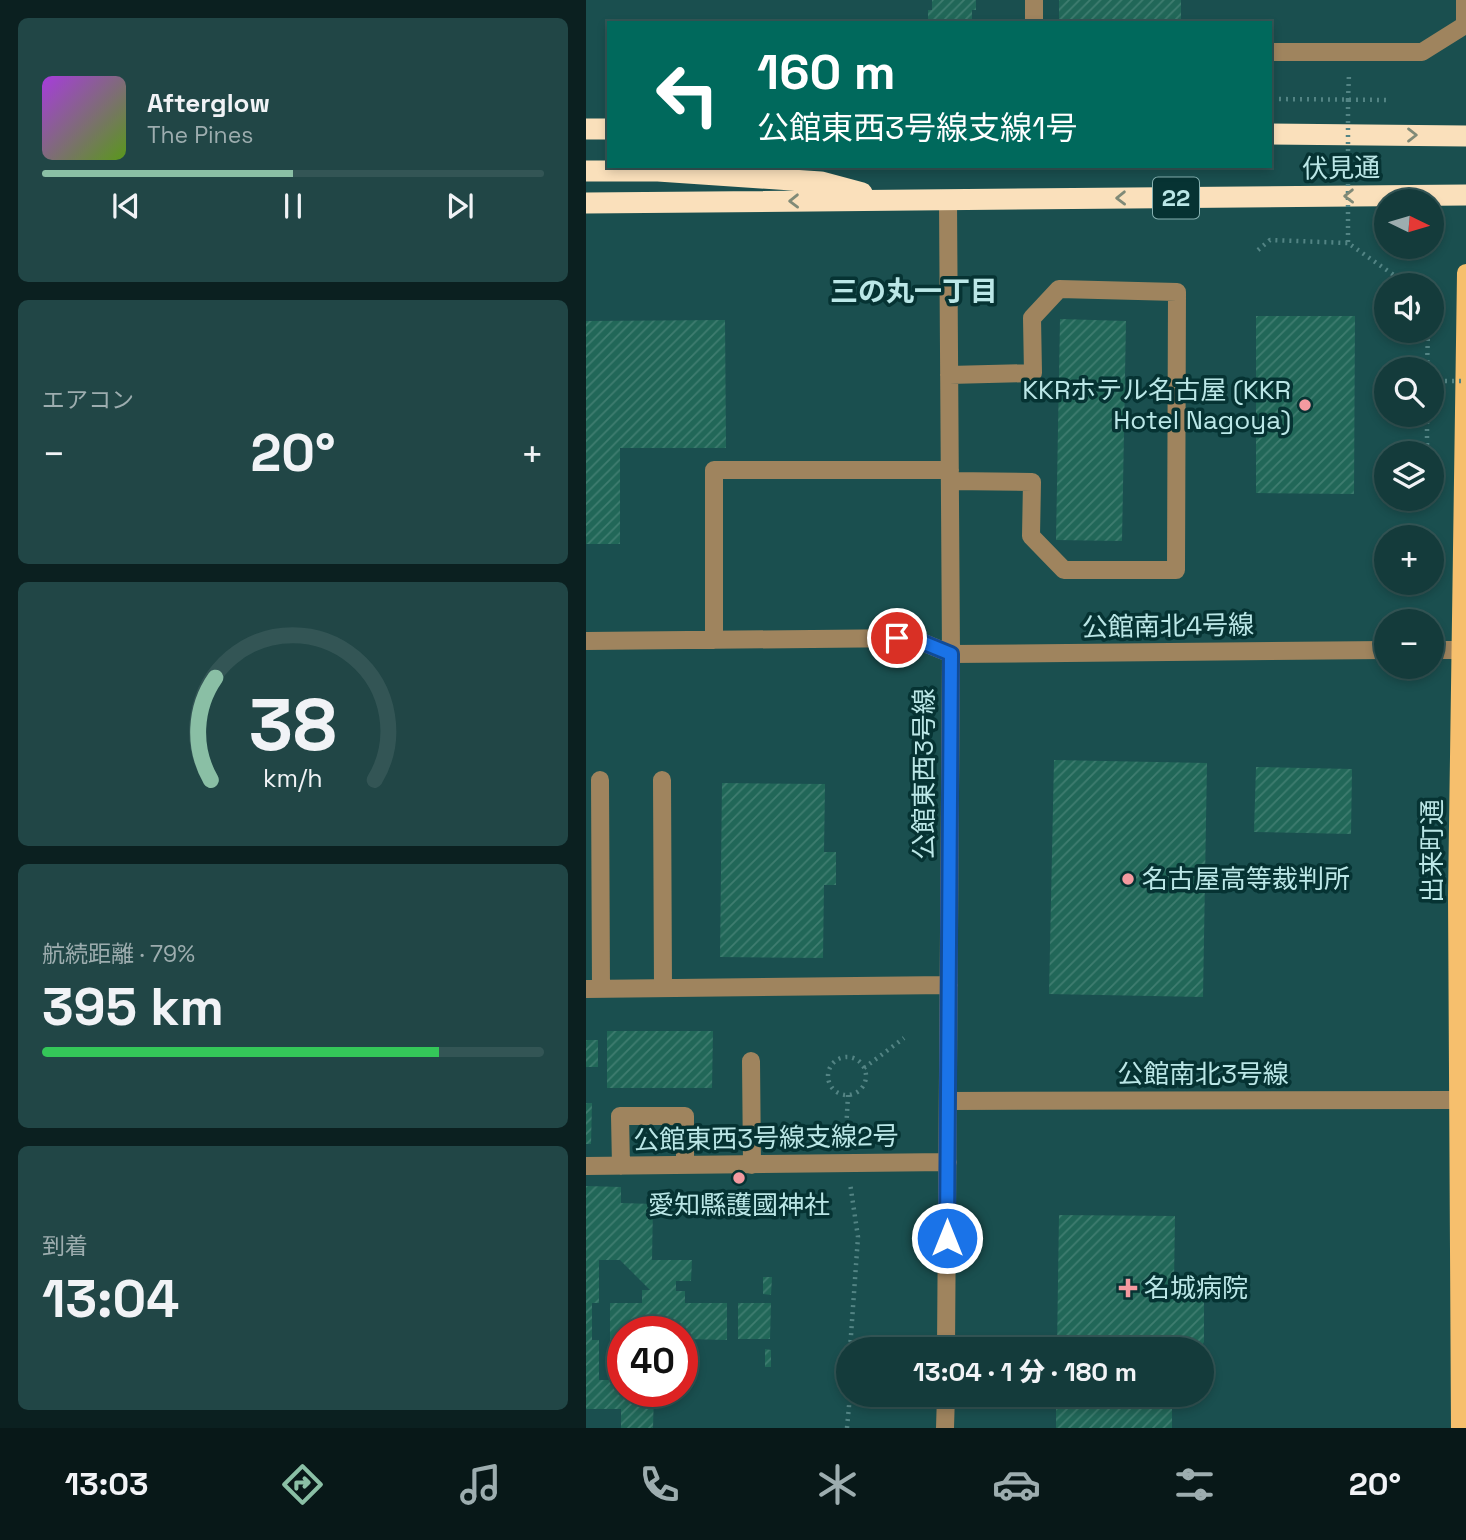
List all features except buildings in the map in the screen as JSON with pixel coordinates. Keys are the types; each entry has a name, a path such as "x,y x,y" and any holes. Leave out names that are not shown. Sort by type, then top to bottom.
{"highway":[{"path":"586,129 607,130"},
{"name":"伏見通","path":"1272,134 1466,136"},
{"path":"586,171 658,171 821,182 887,200"},
{"name":"伏見通","path":"586,203 1466,195"}],"main road":[{"name":"出来町通","path":"1460,1428 1459,1100 1462,895 1459,650 1466,274"}],"street":[{"path":"1034,0 1034,21"},
{"path":"1272,52 1422,52 1465,25 1465,0"},
{"name":"公館東西3号線","path":"946,1337 951,654 948,200"},
{"path":"714,640 714,470 950,476 1032,482 1031,536 1064,570 1176,570 1178,292 1059,289 1032,318 1033,373 949,375"},
{"path":"586,641 912,638 951,654"},
{"name":"公館南北4号線","path":"951,654 1374,650"},
{"path":"1444,650 1459,650"},
{"path":"600,780 593,989 949,985"},
{"path":"662,780 663,988"},
{"path":"751,1061 752,1164"},
{"name":"公館南北3号線","path":"948,1101 1459,1100"},
{"path":"621,1166 620,1116 685,1116 685,1165"},
{"name":"公館東西3号線支線2号","path":"586,1166 948,1162"},
{"path":"945,1428 946,1407"}],"path":[{"path":"1348,243 1349,74"},
{"path":"1272,99 1390,100"},
{"path":"1258,250 1270,240 1348,243 1391,273"},
{"path":"1444,381 1466,381"},
{"path":"864,1068 891,1045 904,1038"},
{"path":"855,1059 864,1068 865,1080 859,1090 848,1095 832,1087 828,1075 837,1060 855,1059"},
{"path":"848,1095 848,1164 858,1237 851,1337"},
{"path":"847,1428 849,1407"}],"place":[{"name":"KKRホテル名古屋 (KKR Hotel Nagoya)","path":"1305,405"},
{"name":"名古屋高等裁判所","path":"1128,879"},
{"name":"愛知縣護國神社","path":"739,1178"},
{"name":"名城病院","path":"1128,1288"}],"district":[{"name":"三の丸一丁目","path":"914,291"}],"route":[{"path":"897,638 912,638 951,654 947,1238"}]}
